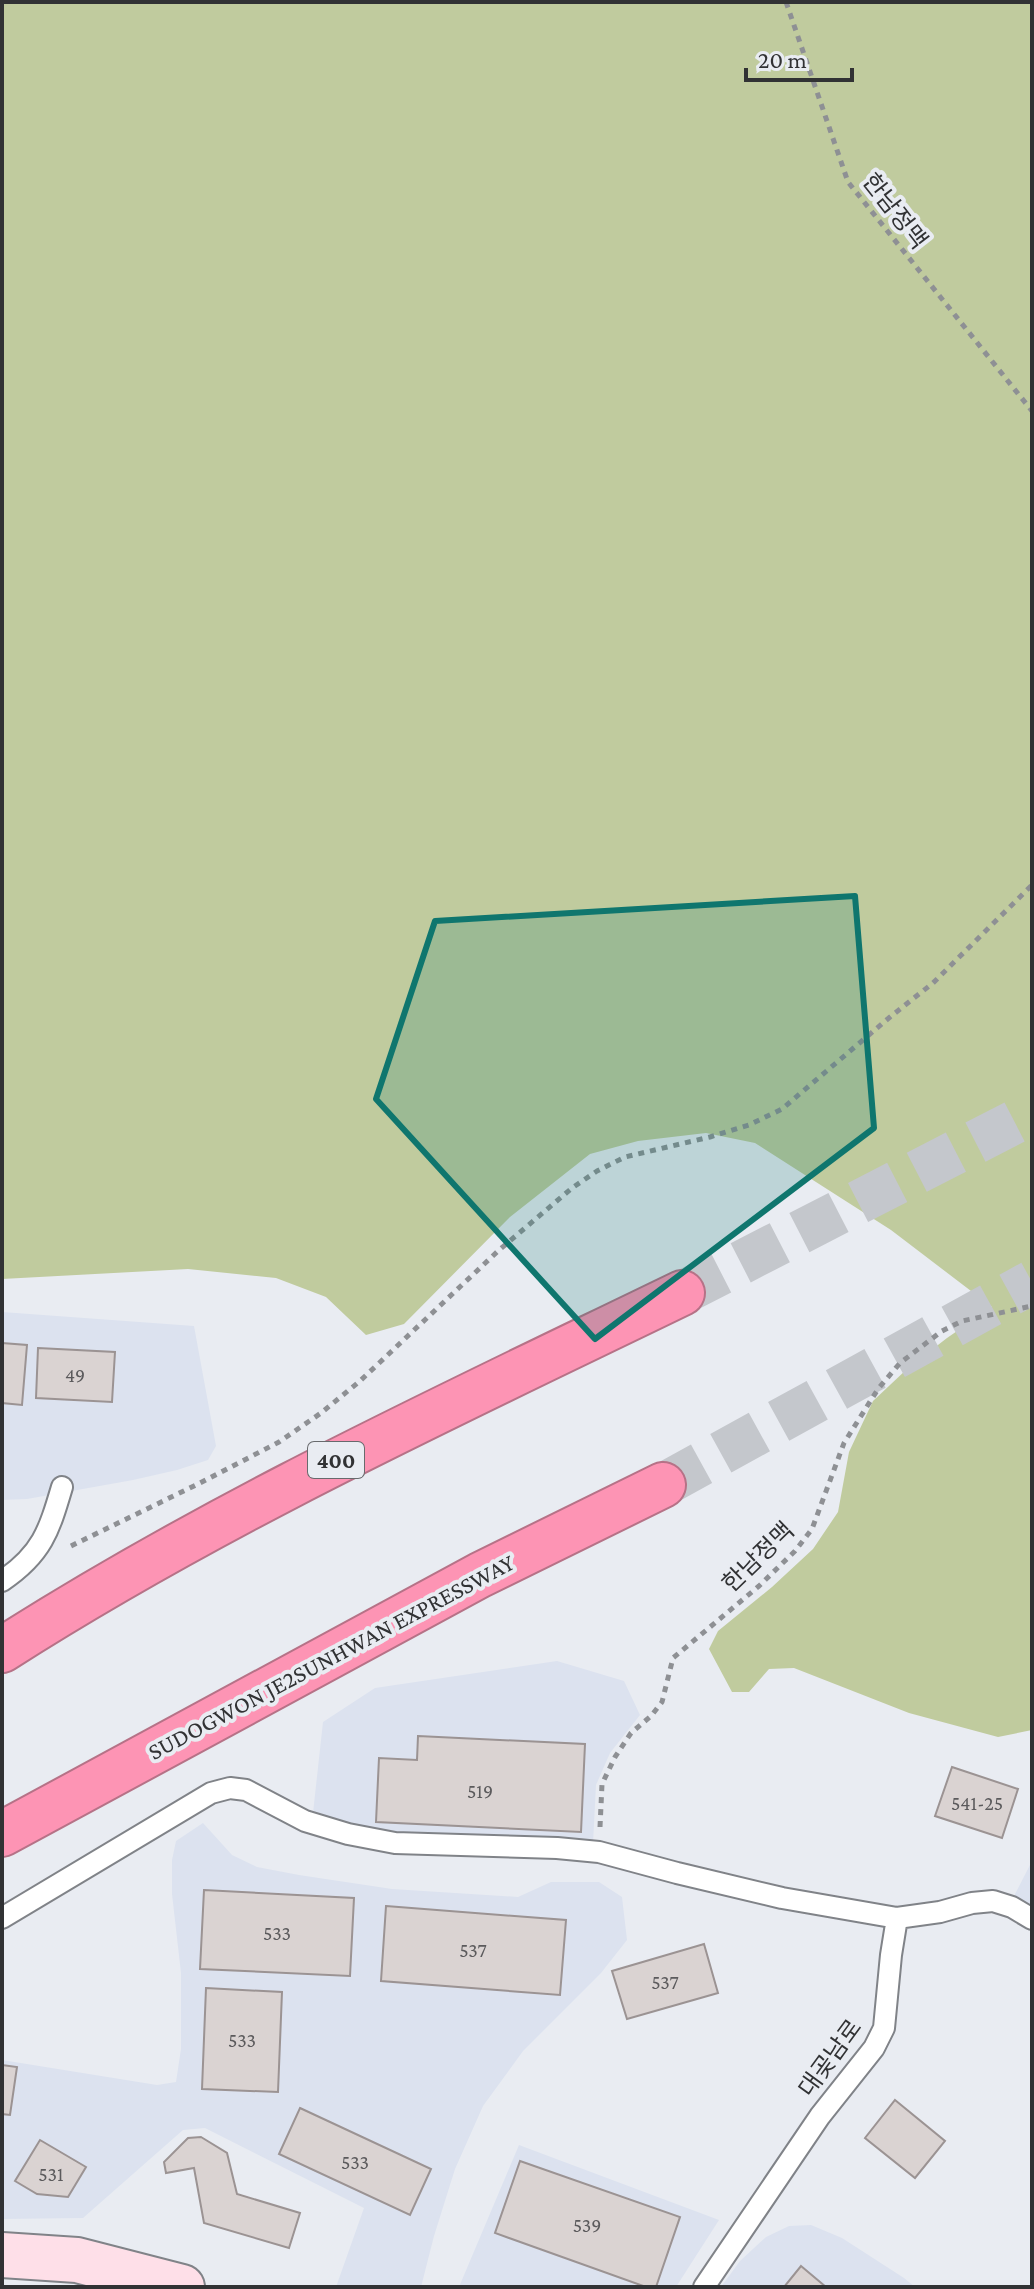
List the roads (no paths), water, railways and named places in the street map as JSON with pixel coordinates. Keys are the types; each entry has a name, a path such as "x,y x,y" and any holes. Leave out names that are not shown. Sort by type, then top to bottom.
{"highway":[{"name":"400","path":"2,1650 75,1603 335,1461 682,1293"},
{"name":"SUDOGWON JE2SUNHWAN EXPRESSWAY","path":"2,1834 480,1575 663,1485"}],"street":[{"path":"2,2255 77,2260 182,2287"}],"lane":[{"path":"2,1581 22,1567 41,1545 62,1487"},
{"path":"2,1918 211,1793 230,1788 246,1790 262,1797 305,1821 348,1834 395,1843 599,1852 782,1898 897,1918 993,1901 1012,1907 1032,1919"},
{"name":"대곶남로","path":"704,2287 820,2116 874,2048 884,2028 897,1918"}],"tunnel":[{"path":"682,1293 1032,1113"},
{"path":"663,1485 1032,1282"}]}
